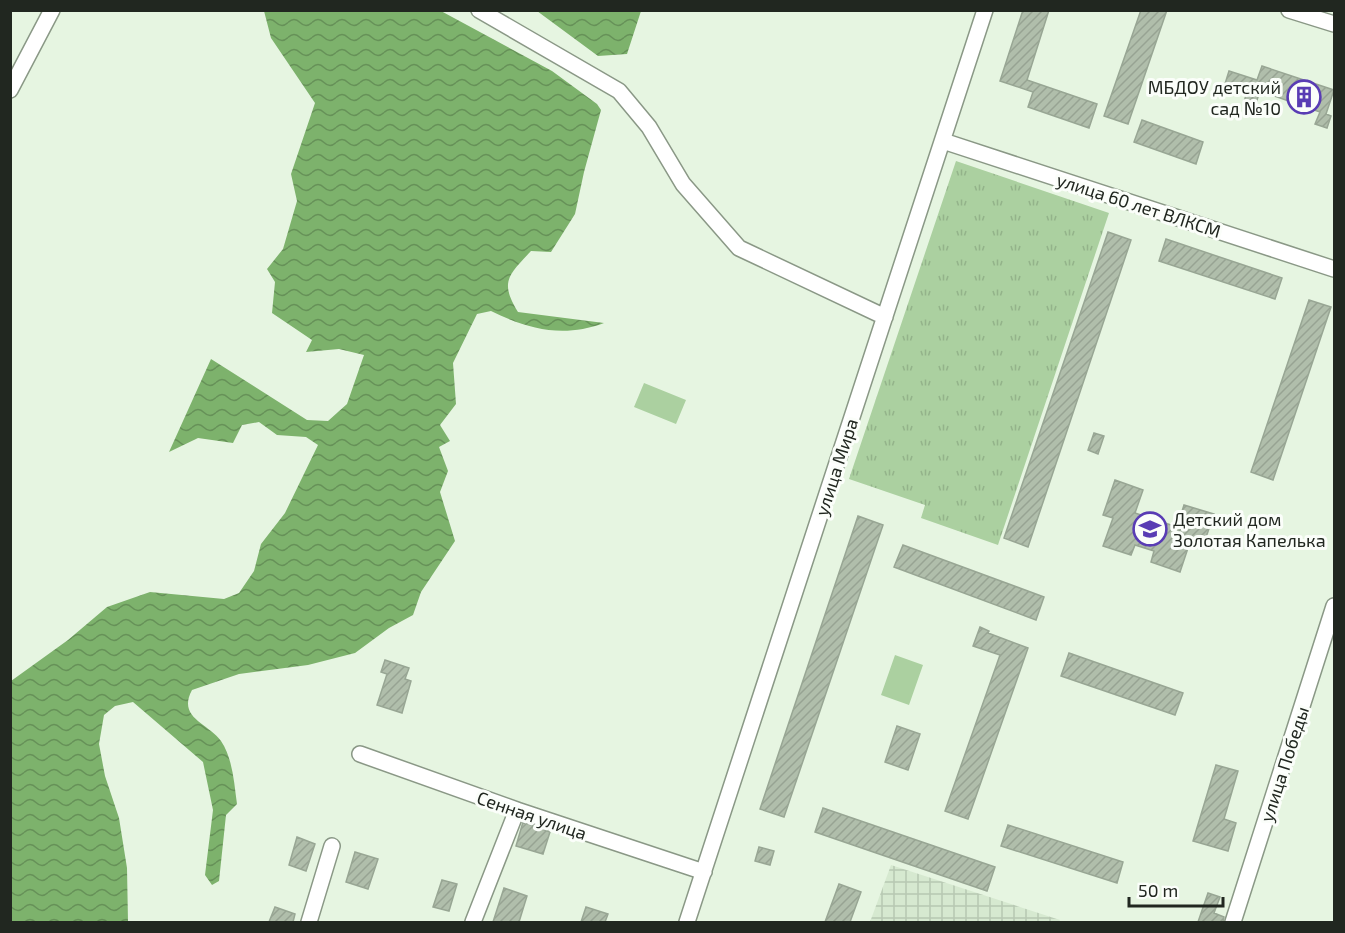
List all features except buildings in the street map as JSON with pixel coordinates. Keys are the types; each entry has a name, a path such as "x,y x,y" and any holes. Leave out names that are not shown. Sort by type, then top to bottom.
{"street":[{"path":"10,90 52,10"},
{"path":"479,10 619,92 649,127 683,184 739,248 885,317"},
{"name":"улица Мира","path":"687,922 985,10"},
{"path":"1289,10 1335,24"},
{"name":"улица 60 лет ВЛКСМ","path":"943,141 1335,269"},
{"name":"улица Победы","path":"1233,922 1335,606"},
{"name":"Сенная улица","path":"360,754 517,810 704,872"},
{"path":"473,922 517,810"},
{"path":"309,922 332,846"}],"shaded area":[{"path":"891,865 1060,920 1059,922 870,922"}],"green space":[{"path":"956,161 1109,213 998,545 921,518 925,505 849,479"},
{"path":"644,383 686,400 676,424 634,407"},
{"path":"895,655 923,665 909,705 881,695"}],"water":[{"path":"264,11 441,11 552,71 597,104 601,110 575,214 551,252 531,251 512,273 508,285 509,293 518,312 604,323 589,328 561,331 519,323 491,311 477,314 453,363 456,404 440,425 450,441 439,447 448,471 440,492 455,541 421,592 413,615 389,628 355,653 308,665 239,674 192,690 188,699 191,714 221,741 231,763 234,780 237,804 226,815 219,881 212,885 205,875 213,810 203,762 133,702 115,706 104,715 99,744 105,776 119,818 127,868 128,922 11,922 11,681 68,640 107,607 150,592 224,599 239,593 254,571 261,544 285,513 318,445 306,437 277,435 259,422 242,425 233,443 198,438 169,452 211,359 307,420 328,421 347,404 364,355 339,349 306,352 312,340 272,313 275,282 267,269 283,249 297,201 291,174 315,103 271,38"},
{"path":"537,11 641,11 627,54 598,56"}],"place":[{"name":"МБДОУ детский сад №10","path":"1304,97"},
{"name":"Детский дом Золотая Капелька","path":"1150,529"}]}
